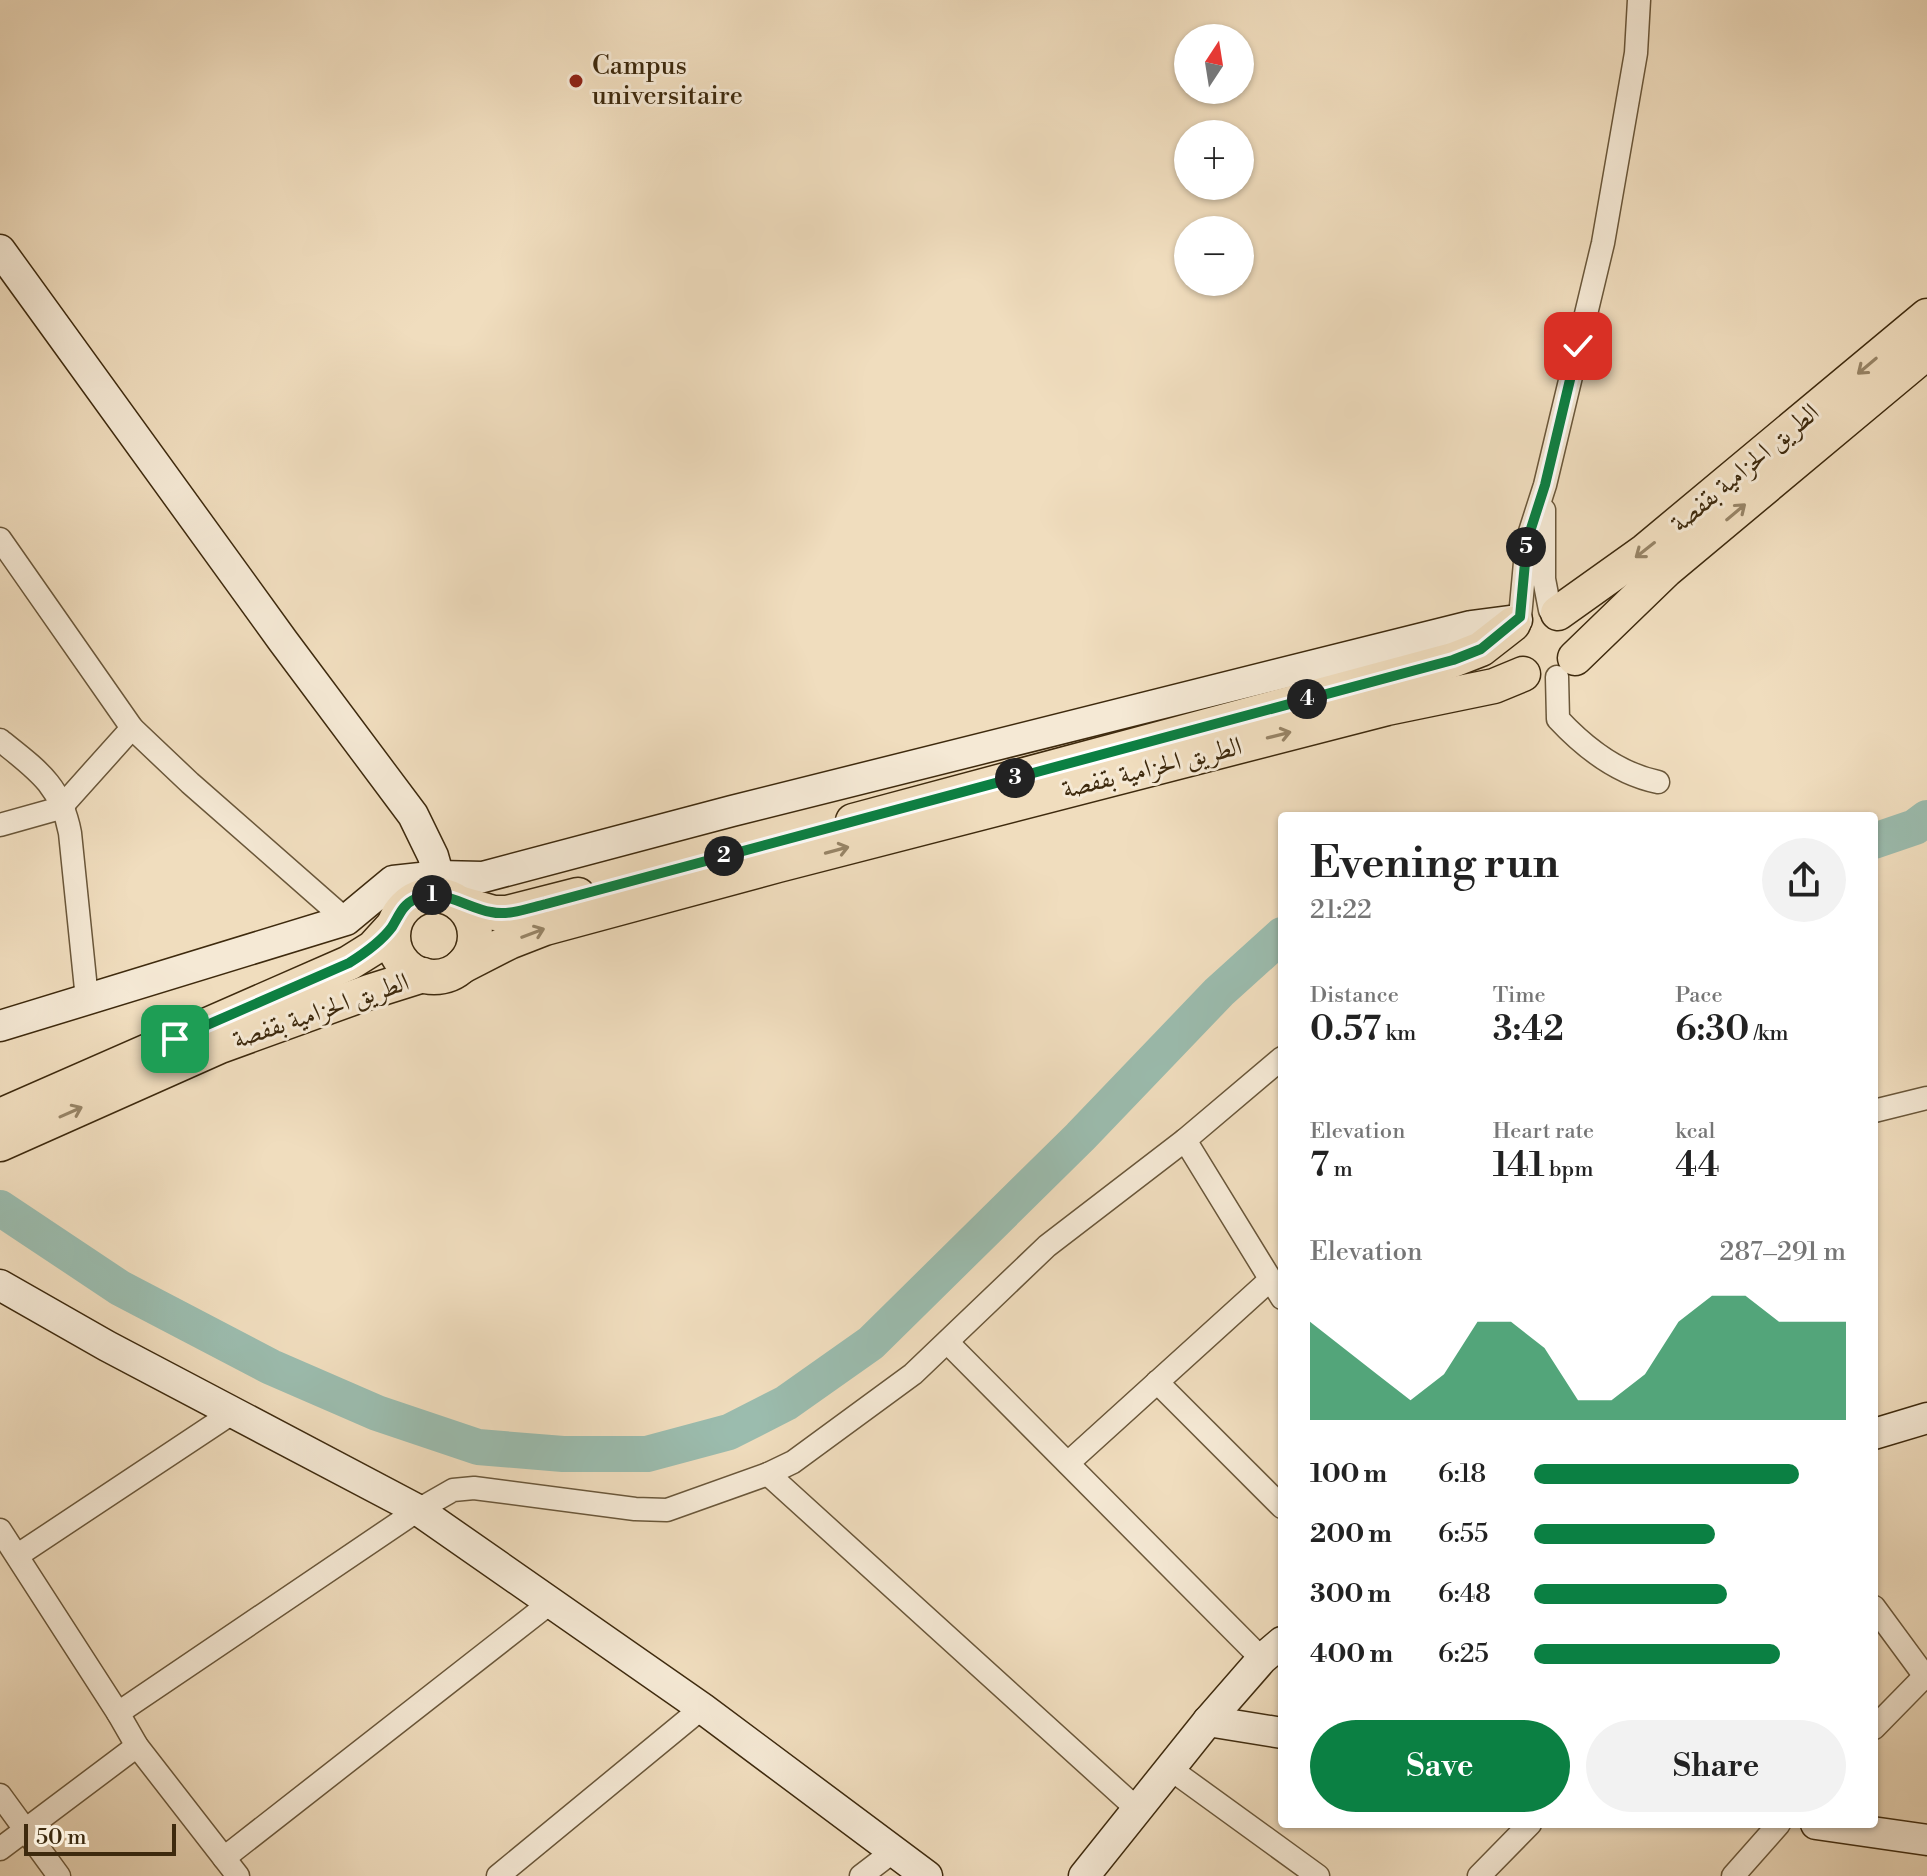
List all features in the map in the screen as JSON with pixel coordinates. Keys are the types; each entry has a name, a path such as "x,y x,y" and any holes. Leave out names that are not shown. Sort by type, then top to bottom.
{"main road":[{"name":"الطريق الحزامية بقفصة","path":"435,890 494,913 507,913 1453,660 1481,649 1645,551 1927,316"},
{"name":"الطريق الحزامية بقفصة","path":"462,966 545,928 1357,715 1494,686 1552,670 1666,570 1923,362"},
{"path":"1532,617 1572,625 1575,632 1578,641 1552,670 1511,660 1507,642 1532,617"},
{"path":"435,890 473,922 475,934 470,957 462,966 441,977 423,975 408,968 394,949 393,926 405,905 435,890"},
{"name":"الطريق الحزامية بقفصة","path":"0,1116 349,963 373,948 393,926"},
{"name":"الطريق الحزامية بقفصة","path":"0,1144 220,1046 423,975"}],"street":[{"path":"1532,617 1527,541 1545,485 1603,243 1636,53 1639,0"},
{"path":"0,250 413,815 435,890"},
{"path":"1532,617 1544,579 1545,485"},
{"path":"0,539 132,728 346,920"},
{"path":"1552,670 1558,719 1569,731 1580,742 1636,777 1658,782"},
{"path":"0,825 63,806 132,728"},
{"path":"0,740 45,776 63,806 70,833 87,999"},
{"path":"0,1026 346,920 393,881 435,890"},
{"path":"118,1713 418,1510 453,1490 470,1488 635,1509 667,1510 793,1462 865,1410 948,1343 1047,1246 1185,1140 1278,1061"},
{"path":"1878,1110 1927,1098"},
{"path":"1068,1463 1157,1382 1276,1289 1185,1140"},
{"path":"0,1285 107,1346 418,1510 702,1708 927,1876"},
{"path":"948,1343 1068,1463 1272,1650 1208,1721 1084,1876"},
{"path":"1157,1382 1278,1503"},
{"path":"18,1555 235,1411"},
{"path":"1878,1433 1925,1421"},
{"path":"768,1474 1136,1808"},
{"path":"0,1530 137,1746 238,1876"},
{"path":"224,1858 550,1603"},
{"path":"1878,1612 1926,1677 1878,1724"},
{"path":"498,1876 702,1708"},
{"path":"1208,1721 1278,1732"},
{"path":"0,1849 137,1746"},
{"path":"1169,1768 1317,1876"},
{"path":"0,1795 59,1876"},
{"path":"1479,1876 1526,1828"},
{"path":"1733,1876 1775,1828"},
{"path":"1844,1828 1927,1840"},
{"path":"861,1876 895,1850"}],"waterway":[{"path":"1878,840 1915,827 1927,818"},
{"path":"0,1208 120,1288 271,1367 377,1413 478,1447 563,1454 647,1454 729,1432 786,1403 871,1343 1080,1137 1219,992 1278,939"}],"place":[{"name":"Campus universitaire","path":"576,81"}],"route":[{"path":"175,1039 349,963 373,948 393,926 405,905 426,895 449,897 494,913 546,904 1453,660 1481,649 1520,617 1527,541 1545,485 1578,346"}]}
